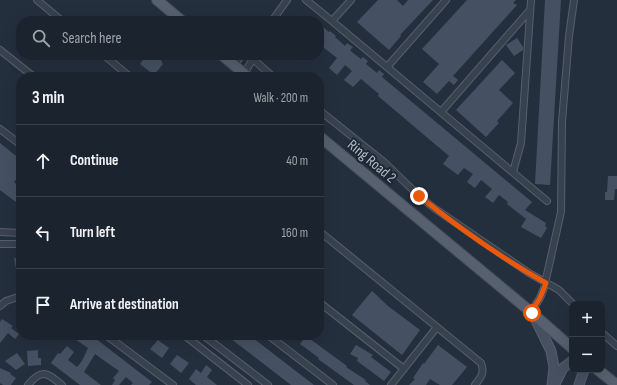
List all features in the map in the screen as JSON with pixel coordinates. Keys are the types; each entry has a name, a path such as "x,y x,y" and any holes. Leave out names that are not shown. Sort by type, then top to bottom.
{"main road":[{"path":"157,0 176,16"},
{"path":"228,60 242,72"},
{"name":"Ring Road 2","path":"324,140 569,345"},
{"path":"532,313 551,350 554,367 553,385"},
{"path":"553,385 563,368 569,363"},
{"path":"574,385 577,373"},
{"path":"579,385 583,373"},
{"path":"602,373 617,385"}],"street":[{"path":"37,0 56,16"},
{"path":"276,16 287,0"},
{"path":"306,0 547,201"},
{"path":"332,21 351,0"},
{"path":"386,67 446,0"},
{"path":"513,172 521,143 531,0"},
{"path":"532,313 546,283 561,212 562,122 568,36 574,0"},
{"path":"441,112 530,10"},
{"path":"0,50 28,72"},
{"path":"110,60 124,72"},
{"path":"234,65 238,60"},
{"path":"247,72 253,60"},
{"path":"257,60 268,72"},
{"path":"324,114 384,162 419,196 434,208 497,252 559,290 569,301"},
{"path":"0,129 16,142"},
{"path":"0,232 16,233"},
{"path":"324,235 481,363 484,369 482,376 475,385"},
{"path":"0,244 16,244"},
{"path":"0,306 6,301 16,298"},
{"path":"324,306 404,369"},
{"path":"391,385 437,326"},
{"path":"605,336 617,346"},
{"path":"113,340 173,385"},
{"path":"190,340 248,385"},
{"path":"198,346 202,340"},
{"path":"209,340 268,385"},
{"path":"274,340 333,385"},
{"path":"28,385 35,376 42,374 49,375 62,385"}],"building":[{"path":"378,0 397,0 403,6 408,0 433,0 400,35 401,36 389,50 357,22"},
{"path":"467,0 516,0 513,3 517,5 453,76 458,80 454,85 449,81 437,94 423,82 439,64 422,49"},
{"path":"545,0 561,0 550,185 535,184"},
{"path":"324,28 336,36 335,37 345,46 347,43 353,47 350,50 353,53 361,59 363,57 368,61 366,64 377,73 379,70 384,74 382,77 532,202 525,210 546,223 545,226 547,228 541,238 521,227 526,219 507,204 508,202 499,195 493,203 485,197 492,189 481,180 475,188 467,182 473,174 464,168 458,175 443,164 449,156 378,96 379,94 361,79 353,87 344,80 352,71 345,65 337,75 329,68 337,58 324,48"},
{"path":"517,38 523,47 523,50 514,56 506,45"},
{"path":"143,60 162,60 161,61 163,64 156,72 150,72 140,64"},
{"path":"502,60 515,73 499,90 513,103 497,121 499,123 486,137 456,110"},
{"path":"0,143 16,156 16,180 14,182 16,184 16,202 0,190"},
{"path":"608,176 617,176 617,189 615,189 614,200 605,200"},
{"path":"14,258 16,258 16,269"},
{"path":"372,291 388,306 420,330 402,355 352,315"},
{"path":"2,319 13,326 11,328 16,332 15,339 8,333 0,343 0,322"},
{"path":"76,340 97,340 152,382 149,385 131,385 133,383 126,377 119,385 112,385 115,380 113,378 119,371 95,354 84,372 101,385 80,385 51,363 58,353 60,354 67,346 74,352 68,360 77,367 82,361 88,348"},
{"path":"158,340 169,348 162,358 150,349"},
{"path":"232,340 256,340 314,385 291,385"},
{"path":"303,340 311,340 347,366 346,367 366,380 365,381 370,385 354,385 300,344"},
{"path":"356,345 373,355 371,357 391,372 384,381 357,361 358,358 350,354"},
{"path":"438,345 467,367 452,385 440,385 430,379 426,385 409,385 415,379 413,378 423,363 424,364"},
{"path":"38,350 38,358 41,358 41,365 28,366 27,351"},
{"path":"17,353 25,364 16,370 5,361"},
{"path":"177,355 189,363 181,373 170,364"},
{"path":"206,365 212,370 207,377 217,385 196,385 189,379 196,369 201,373"},
{"path":"0,368 11,373 10,374 16,378 11,385 3,385 0,383"}],"route":[{"path":"419,196 459,226 528,273 546,283 540,298 531,312 532,313"}]}
